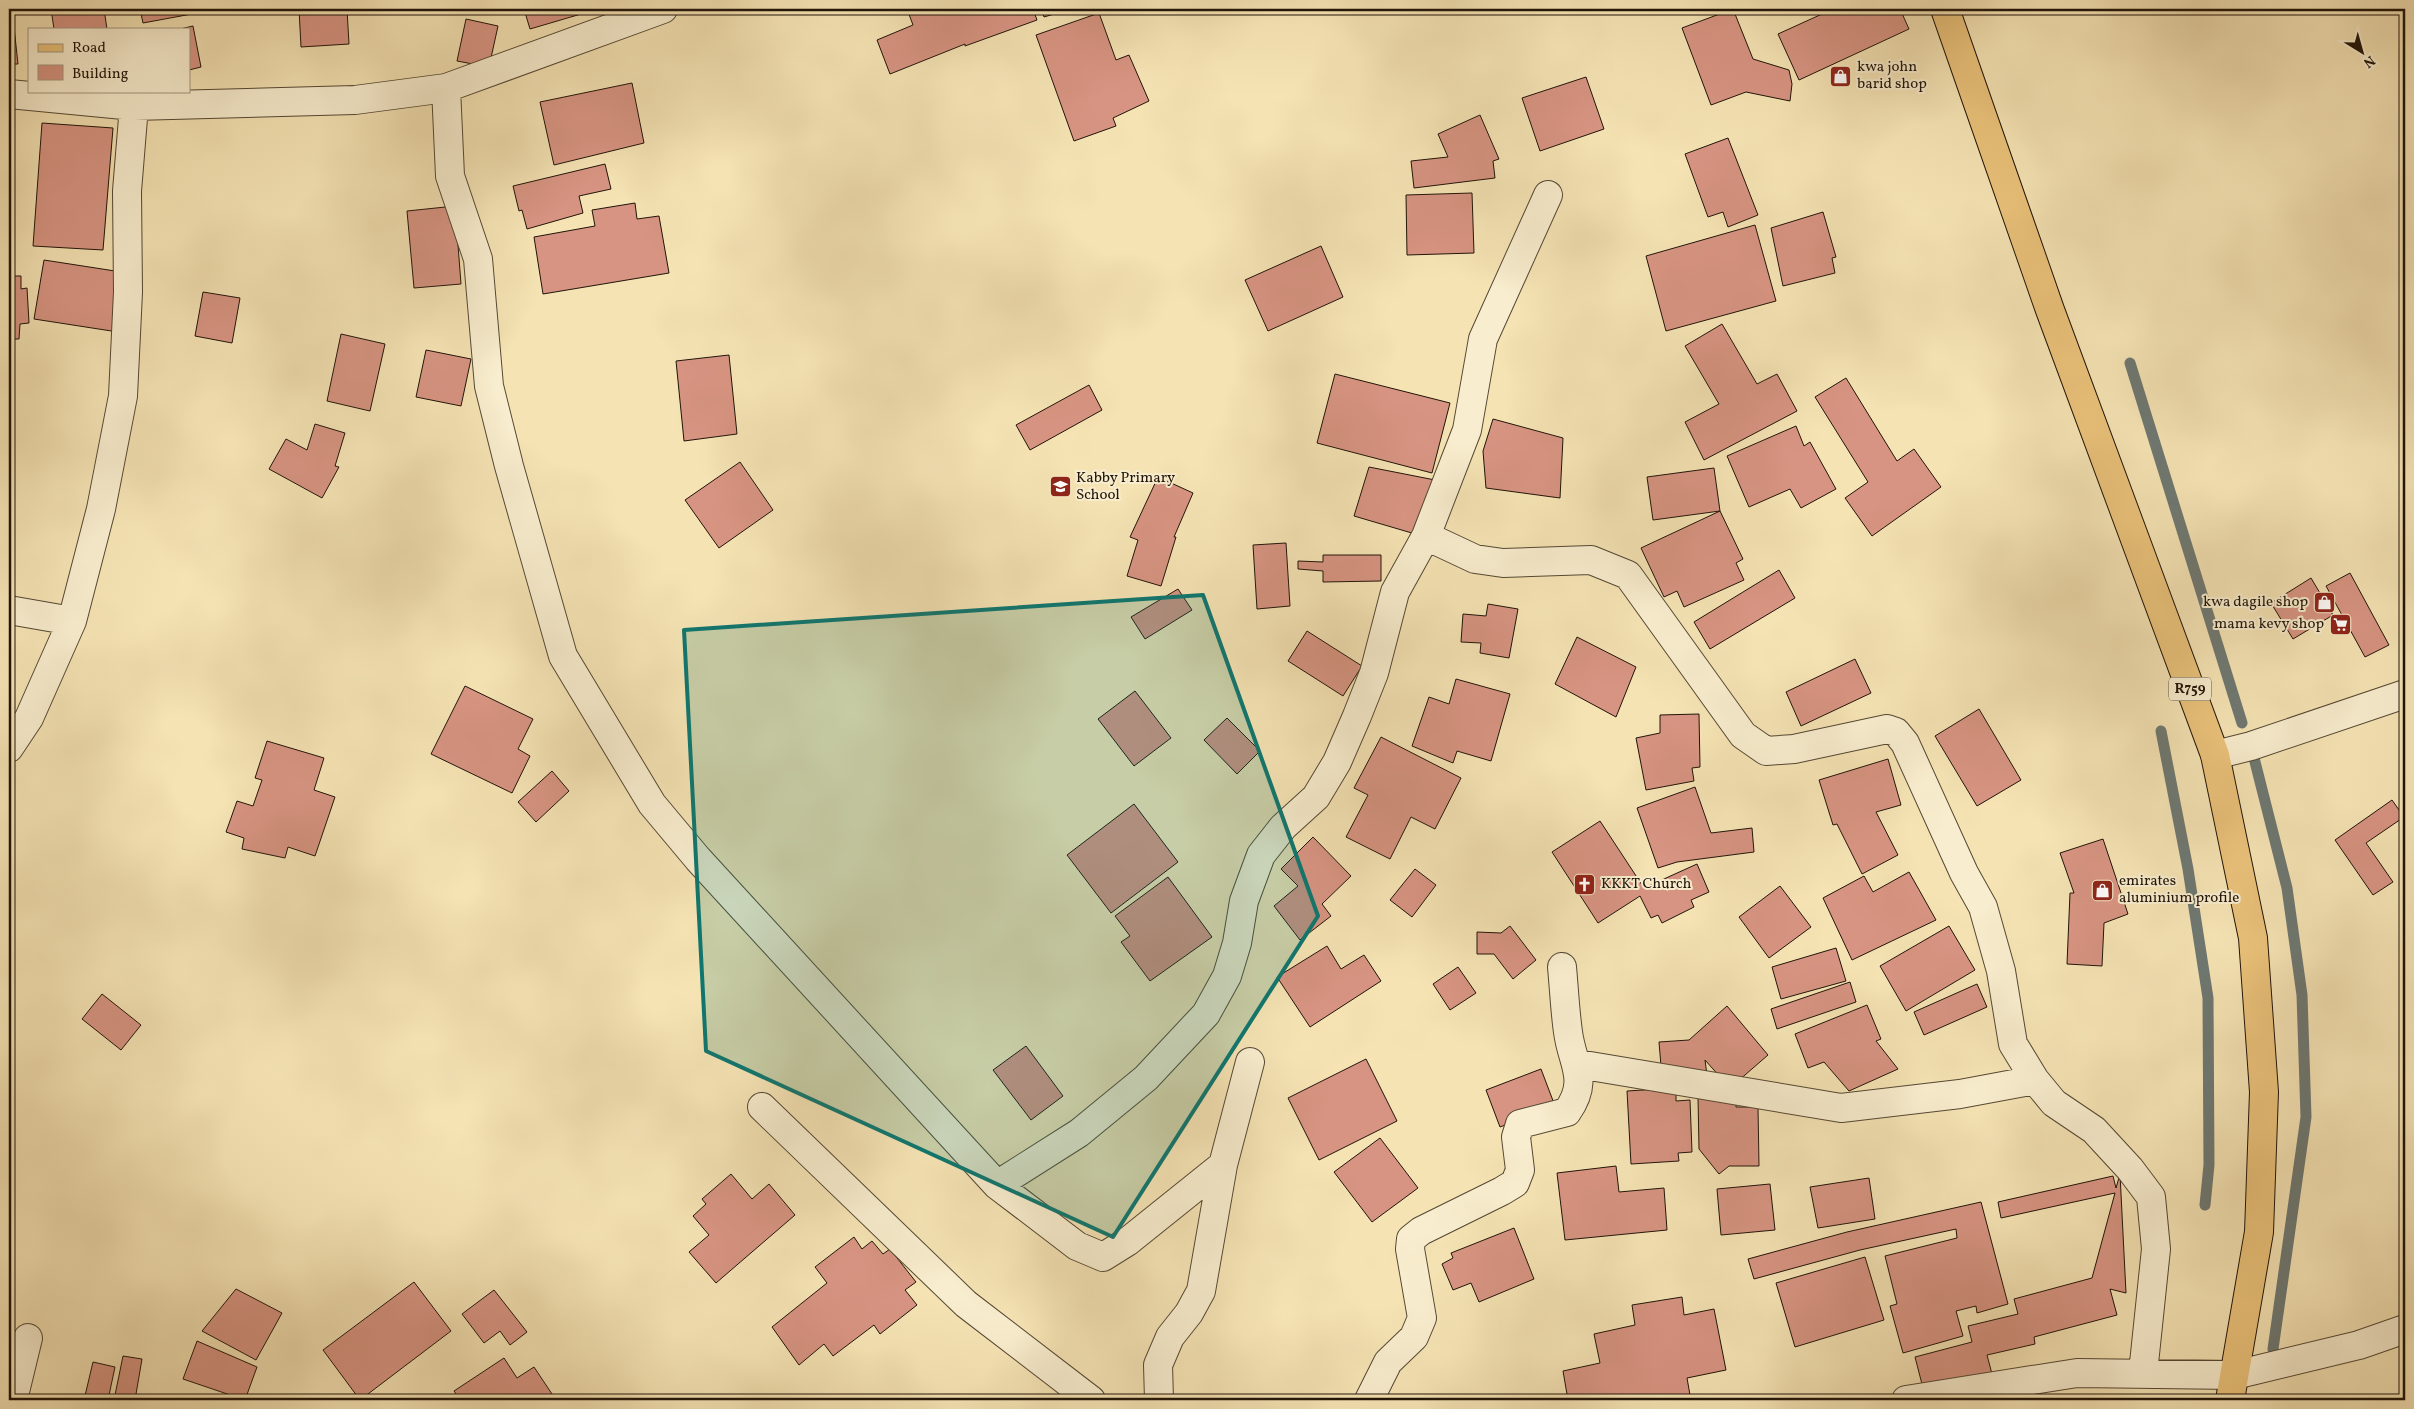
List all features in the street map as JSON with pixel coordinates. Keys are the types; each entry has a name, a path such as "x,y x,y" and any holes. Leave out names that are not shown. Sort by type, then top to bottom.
{"main road":[{"name":"R759","path":"1945,9 2050,310 2215,755 2253,938 2264,1092 2259,1232 2232,1388"}],"street":[{"path":"9,94 134,106 355,100 446,88 663,9"},
{"path":"446,88 450,176 478,259 489,386 509,466 563,656 652,804 698,859 997,1185 1077,1246 1103,1257 1127,1242 1223,1165"},
{"path":"9,748 29,718 72,621 101,510 123,396 128,292 127,191 134,106"},
{"path":"997,1185 1079,1133 1146,1078 1206,1014 1227,976 1237,943 1244,901 1261,855 1283,827 1316,797 1337,762 1374,674 1395,592 1426,536 1467,430 1483,340 1548,195"},
{"path":"1426,536 1475,560 1503,563 1591,560 1628,575 1743,735 1766,751 1794,749 1887,728 1896,732 1905,743 1964,873 1983,907 2002,971 2013,1044 2035,1080 2054,1103 2094,1130 2130,1170 2151,1197 2156,1249 2143,1373"},
{"path":"9,610 72,621"},
{"path":"2215,755 2251,746 2405,694"},
{"path":"1369,1400 1388,1362 1414,1337 1422,1318 1410,1249 1411,1239 1421,1231 1502,1192 1515,1183 1520,1170 1516,1137 1520,1124 1567,1112 1577,1098 1578,1064 1568,1034 1562,967"},
{"path":"1159,1400 1158,1365 1170,1337 1189,1312 1201,1291 1223,1165 1250,1062"},
{"path":"1578,1064 1842,1108 1960,1094 2035,1080"},
{"path":"762,1107 966,1304 1078,1395"},
{"path":"1906,1400 2077,1373 2143,1373 2232,1388 2405,1329"},
{"path":"13,1400 28,1338"}],"highlighted area":[{"path":"1203,595 1318,916 1113,1237 706,1051 684,630"}],"building":[{"path":"9,9 12,9 18,64 9,64"},
{"path":"51,9 104,9 107,28 54,28"},
{"path":"140,9 207,9 208,11 143,23"},
{"path":"299,9 347,9 349,44 301,47"},
{"path":"524,9 598,9 530,29"},
{"path":"907,9 1033,9 1037,20 965,46 965,44 890,74 877,40 913,25"},
{"path":"1041,9 1071,9 1044,17"},
{"path":"1733,9 1753,59 1789,70 1792,84 1790,101 1746,92 1711,105 1682,28"},
{"path":"1833,9 1900,9 1909,29 1799,80 1778,34"},
{"path":"1099,13 1116,60 1129,55 1149,101 1113,118 1116,126 1074,141 1036,35"},
{"path":"466,19 498,26 489,67 457,61"},
{"path":"193,26 201,67 190,70 190,28 184,28"},
{"path":"1586,77 1604,129 1540,151 1522,98"},
{"path":"632,83 644,143 554,165 540,102"},
{"path":"1480,115 1499,159 1493,161 1495,178 1414,188 1411,161 1448,157 1438,134"},
{"path":"42,123 113,128 103,250 33,246"},
{"path":"1728,138 1758,215 1728,227 1723,212 1708,217 1685,154"},
{"path":"605,164 611,189 579,196 583,213 527,229 522,210 519,211 513,186"},
{"path":"1472,193 1474,253 1407,255 1406,195"},
{"path":"635,203 637,219 659,216 669,273 543,294 534,237 595,226 592,210"},
{"path":"455,206 461,284 414,288 407,211"},
{"path":"1823,212 1836,257 1832,258 1835,273 1783,286 1771,228"},
{"path":"1755,225 1776,301 1666,331 1646,256"},
{"path":"1321,246 1343,297 1268,331 1245,280"},
{"path":"44,260 128,273 118,332 34,319"},
{"path":"9,276 21,276 21,289 27,288 29,323 20,324 19,339 9,339"},
{"path":"203,292 240,298 232,343 195,336"},
{"path":"1722,324 1757,384 1777,374 1797,411 1704,460 1685,422 1719,404 1685,346"},
{"path":"341,334 385,344 370,411 327,401"},
{"path":"426,350 471,359 461,406 416,397"},
{"path":"729,355 737,434 684,441 676,361"},
{"path":"1335,374 1450,403 1432,473 1317,443"},
{"path":"1846,378 1897,461 1914,449 1941,487 1872,536 1845,498 1868,482 1815,397"},
{"path":"1089,385 1102,410 1030,450 1016,425"},
{"path":"1493,419 1563,438 1560,498 1486,488 1483,451"},
{"path":"315,424 345,433 335,466 339,467 322,498 269,469 286,439 307,450"},
{"path":"1796,426 1804,446 1810,442 1836,489 1801,508 1790,489 1749,507 1727,456"},
{"path":"740,462 773,510 719,548 685,500"},
{"path":"1369,467 1435,480 1422,536 1354,516"},
{"path":"1714,468 1720,511 1653,520 1647,477"},
{"path":"1158,477 1193,493 1174,537 1176,537 1161,586 1127,576 1138,540 1130,537"},
{"path":"1720,511 1743,559 1736,563 1744,580 1684,607 1677,591 1664,597 1641,548"},
{"path":"1286,543 1290,606 1257,609 1253,545"},
{"path":"1323,555 1381,555 1381,581 1323,582 1323,571 1298,569 1298,561 1323,562"},
{"path":"1779,570 1795,598 1710,649 1694,622"},
{"path":"2350,573 2389,645 2365,657 2326,586"},
{"path":"2311,578 2333,615 2293,639 2271,603"},
{"path":"1178,589 1192,610 1145,639 1131,617"},
{"path":"1488,604 1518,609 1509,658 1480,653 1481,643 1461,642 1463,614 1486,616"},
{"path":"1307,631 1362,666 1343,696 1288,661"},
{"path":"1577,637 1636,667 1616,717 1555,684"},
{"path":"1855,659 1871,693 1801,726 1786,692"},
{"path":"1456,679 1510,694 1491,761 1457,751 1453,763 1412,746 1429,697 1449,704"},
{"path":"465,686 533,719 518,749 530,756 512,793 431,754"},
{"path":"1135,691 1171,738 1134,766 1098,719"},
{"path":"1979,709 2021,780 1977,806 1935,736"},
{"path":"1699,714 1700,767 1692,768 1694,781 1646,790 1636,738 1660,733 1660,715"},
{"path":"1227,718 1260,751 1237,774 1204,740"},
{"path":"1381,737 1461,778 1435,829 1411,817 1390,859 1346,837 1368,795 1354,788"},
{"path":"267,741 324,758 314,790 335,797 315,856 288,847 285,858 242,849 244,838 226,832 237,801 253,806 262,780 255,778"},
{"path":"1888,759 1901,805 1876,812 1898,855 1862,874 1837,824 1833,825 1819,780"},
{"path":"552,771 569,791 536,822 518,802"},
{"path":"1695,787 1711,833 1752,828 1754,852 1677,862 1658,868 1637,808"},
{"path":"2392,800 2404,817 2366,843 2393,882 2373,895 2335,840"},
{"path":"1134,804 1178,862 1111,913 1067,855"},
{"path":"1600,821 1644,888 1697,864 1709,892 1691,900 1694,907 1662,923 1658,915 1651,918 1640,896 1598,923 1552,852"},
{"path":"1313,837 1351,876 1322,904 1331,916 1300,940 1274,906 1298,886 1281,869"},
{"path":"2103,839 2128,914 2104,923 2102,966 2067,964 2070,893 2074,893 2060,853"},
{"path":"1415,869 1436,885 1412,917 1390,900"},
{"path":"1909,872 1936,920 1852,960 1823,898 1864,876 1873,892"},
{"path":"1168,877 1212,937 1150,981 1121,942 1130,936 1115,916"},
{"path":"1780,886 1811,927 1769,958 1739,917"},
{"path":"1510,926 1536,960 1513,979 1494,954 1477,954 1477,932 1501,933"},
{"path":"1949,926 1975,970 1906,1011 1880,966"},
{"path":"1327,946 1341,969 1364,955 1381,981 1310,1027 1277,977"},
{"path":"1836,948 1846,981 1781,999 1772,967"},
{"path":"1458,967 1476,993 1450,1010 1433,984"},
{"path":"1850,982 1856,1002 1777,1029 1771,1009"},
{"path":"1977,984 1987,1007 1924,1035 1914,1012"},
{"path":"102,994 141,1025 121,1050 82,1019"},
{"path":"1867,1005 1881,1039 1876,1041 1898,1069 1849,1091 1824,1062 1808,1068 1795,1034"},
{"path":"1727,1006 1768,1055 1730,1088 1705,1060 1707,1075 1662,1078 1659,1042 1689,1040"},
{"path":"1026,1046 1063,1096 1031,1120 993,1070"},
{"path":"1366,1059 1397,1121 1319,1160 1288,1098"},
{"path":"1541,1069 1555,1106 1500,1127 1486,1090"},
{"path":"1676,1088 1676,1101 1690,1100 1692,1152 1678,1153 1679,1161 1631,1164 1627,1091"},
{"path":"1736,1096 1736,1107 1758,1107 1759,1166 1729,1166 1719,1174 1699,1149 1698,1097"},
{"path":"1380,1138 1418,1188 1372,1222 1334,1172"},
{"path":"1616,1166 1619,1192 1664,1188 1667,1230 1565,1240 1557,1173"},
{"path":"731,1174 752,1199 769,1184 795,1215 716,1283 689,1252 709,1235 693,1216 706,1204 702,1199"},
{"path":"2120,1174 2126,1293 2110,1289 2117,1315 2034,1337 2035,1344 1987,1355 1992,1374 1924,1392 1915,1357 1972,1342 1968,1326 2018,1314 2014,1299 2092,1278 2115,1193 2001,1218 1998,1202 2113,1176 2116,1188"},
{"path":"1869,1178 1875,1219 1818,1228 1810,1187"},
{"path":"1770,1184 1775,1230 1721,1235 1717,1189"},
{"path":"1981,1202 2008,1304 1977,1313 1976,1306 1956,1311 1963,1336 1903,1353 1890,1306 1897,1304 1885,1256 1957,1238 1956,1229 1860,1250 1754,1279 1748,1259 1847,1232"},
{"path":"1514,1228 1534,1279 1479,1302 1471,1283 1453,1290 1442,1264 1453,1258 1451,1253"},
{"path":"854,1237 862,1249 872,1241 883,1254 890,1249 916,1282 905,1290 917,1305 880,1334 874,1325 833,1356 824,1344 799,1365 772,1327 827,1283 815,1267"},
{"path":"1865,1257 1884,1320 1795,1347 1776,1283"},
{"path":"414,1282 451,1331 360,1400 323,1350"},
{"path":"236,1289 282,1313 256,1360 202,1331"},
{"path":"494,1290 527,1332 510,1345 500,1331 484,1343 462,1314"},
{"path":"1682,1297 1684,1315 1714,1309 1726,1370 1687,1378 1690,1395 1662,1400 1568,1400 1563,1371 1600,1363 1594,1334 1635,1325 1632,1305"},
{"path":"197,1341 257,1367 245,1400 183,1379"},
{"path":"123,1356 142,1359 135,1400 114,1400"},
{"path":"504,1358 517,1378 534,1367 552,1394 543,1400 460,1400 454,1391"},
{"path":"93,1362 115,1367 108,1400 84,1400"}],"waterway":[{"path":"2130,363 2242,723"},
{"path":"2161,731 2188,869 2208,998 2209,1165 2205,1205"},
{"path":"2251,746 2287,888 2302,995 2306,1117 2273,1349"}],"place":[{"name":"kwa john barid shop","path":"1841,76"},
{"name":"Kabby Primary School","path":"1060,487"},
{"name":"kwa dagile shop","path":"2324,602"},
{"name":"mama kevy shop","path":"2340,624"},
{"name":"KKKT Church","path":"1585,884"},
{"name":"emirates aluminium profile","path":"2103,890"}]}
